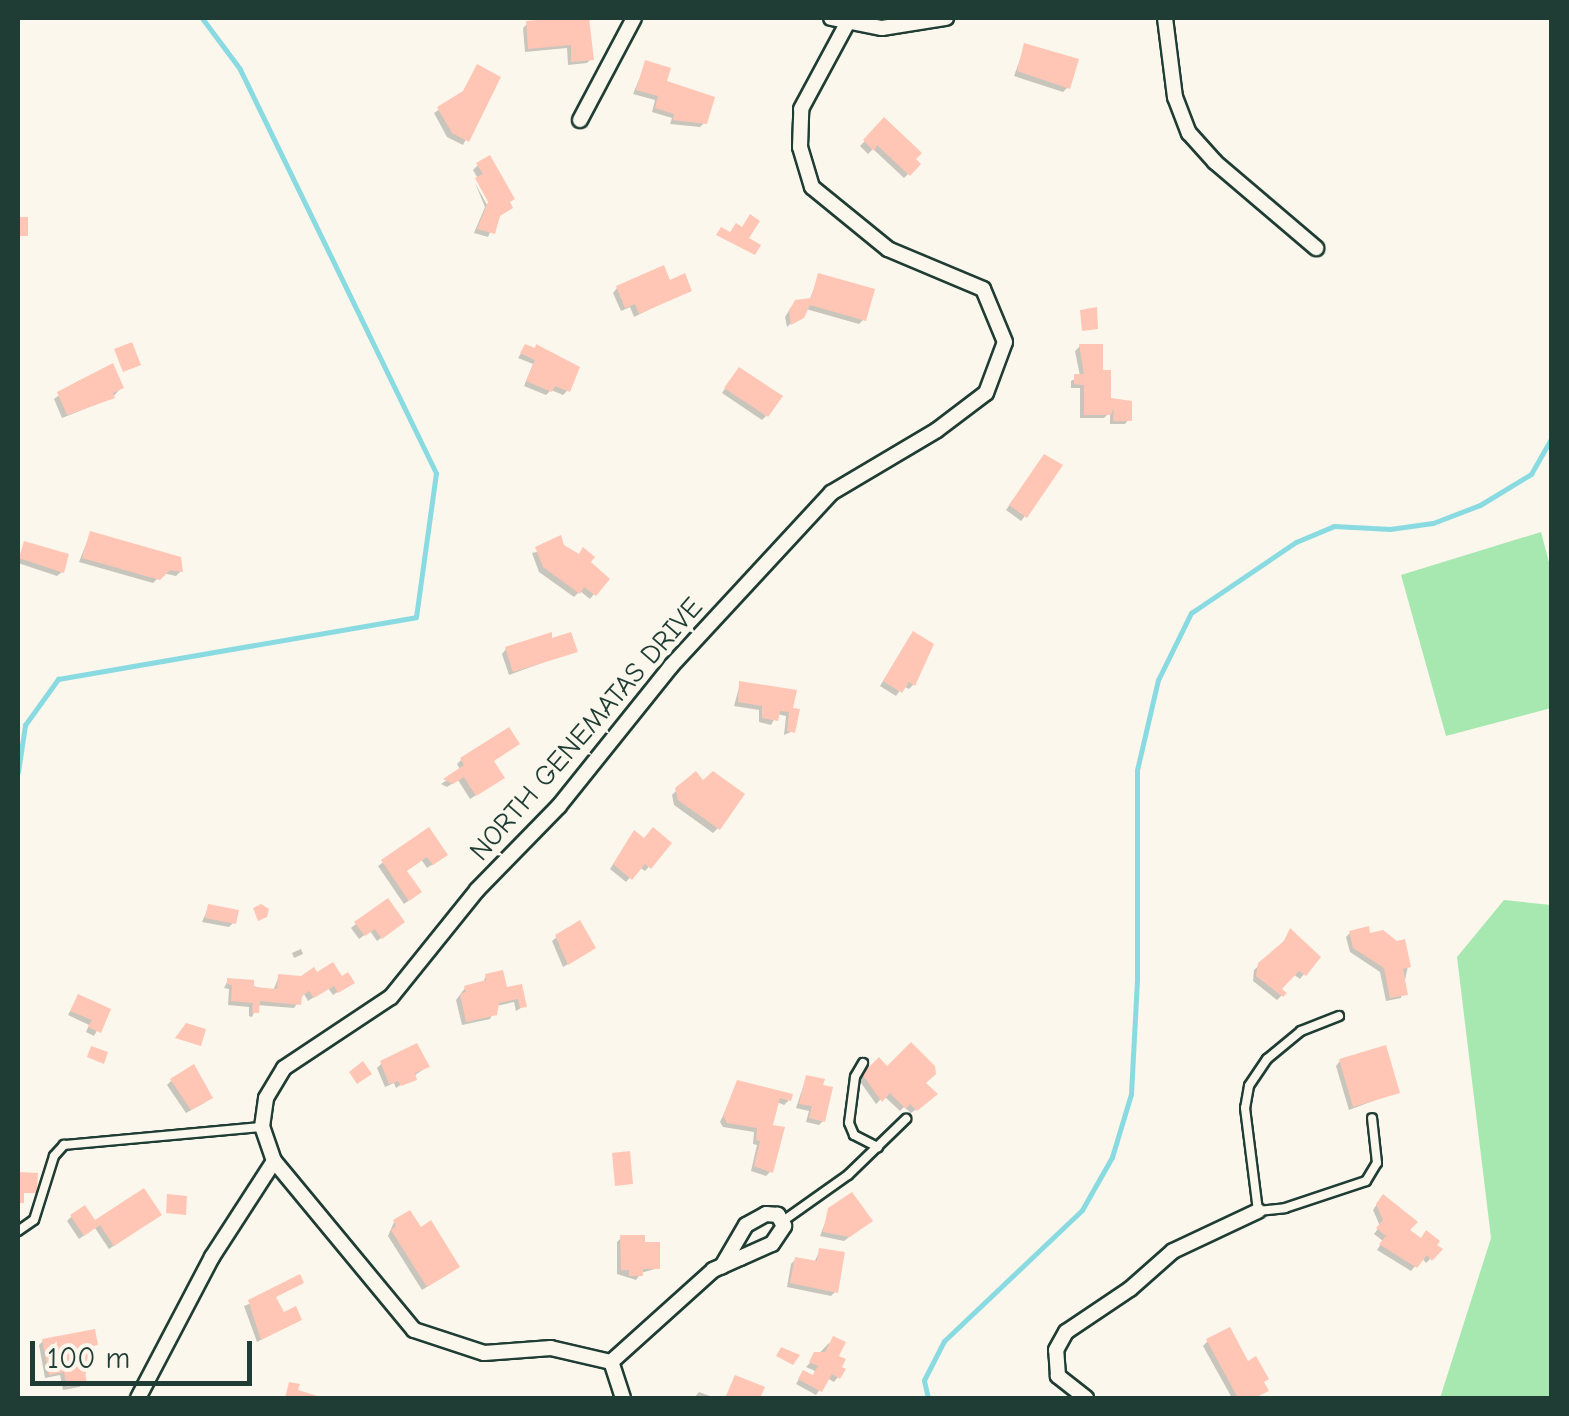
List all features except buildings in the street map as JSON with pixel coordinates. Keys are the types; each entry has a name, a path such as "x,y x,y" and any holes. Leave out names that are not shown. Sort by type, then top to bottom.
{"street":[{"path":"580,120 634,18"},
{"path":"842,20 882,28 946,18"},
{"path":"1164,18 1174,97 1189,133 1215,162 1316,248"},
{"name":"NORTH GENEMATAS DRIVE","path":"262,1127 266,1098 284,1068 391,996 478,890 559,806 670,666 831,493 937,430 986,392 1005,342 983,290 888,248 812,187 800,148 801,108 842,20"},
{"path":"262,1127 274,1161 414,1330 484,1353 552,1348 611,1362"},
{"path":"138,1398 212,1257 274,1161"},
{"path":"1086,1398 1058,1376 1056,1350 1066,1332 1130,1289 1172,1251 1258,1211"},
{"path":"611,1362 722,1266 772,1244 782,1234 778,1215 766,1214 746,1225 722,1266"},
{"path":"611,1362 623,1398"}],"lane":[{"path":"1339,1016 1302,1031 1267,1059 1249,1086 1245,1108 1258,1211 1285,1208 1366,1181 1378,1164 1372,1118"},
{"path":"863,1063 855,1077 849,1123 854,1135 878,1147"},
{"path":"782,1222 848,1175 906,1119"},
{"path":"18,1231 34,1220 54,1156 64,1145 262,1127"}],"green space":[{"path":"1541,532 1552,574 1551,708 1446,736 1401,575"},
{"path":"1504,900 1551,905 1551,1398 1440,1398 1491,1238 1457,957"}],"waterway":[{"path":"18,772 25,725 58,679 416,617 436,473 240,69 202,18"},
{"path":"928,1398 924,1380 944,1341 1082,1210 1112,1157 1131,1094 1137,980 1137,770 1158,680 1191,613 1296,542 1334,526 1390,529 1433,523 1480,505 1531,474 1552,437"}]}
